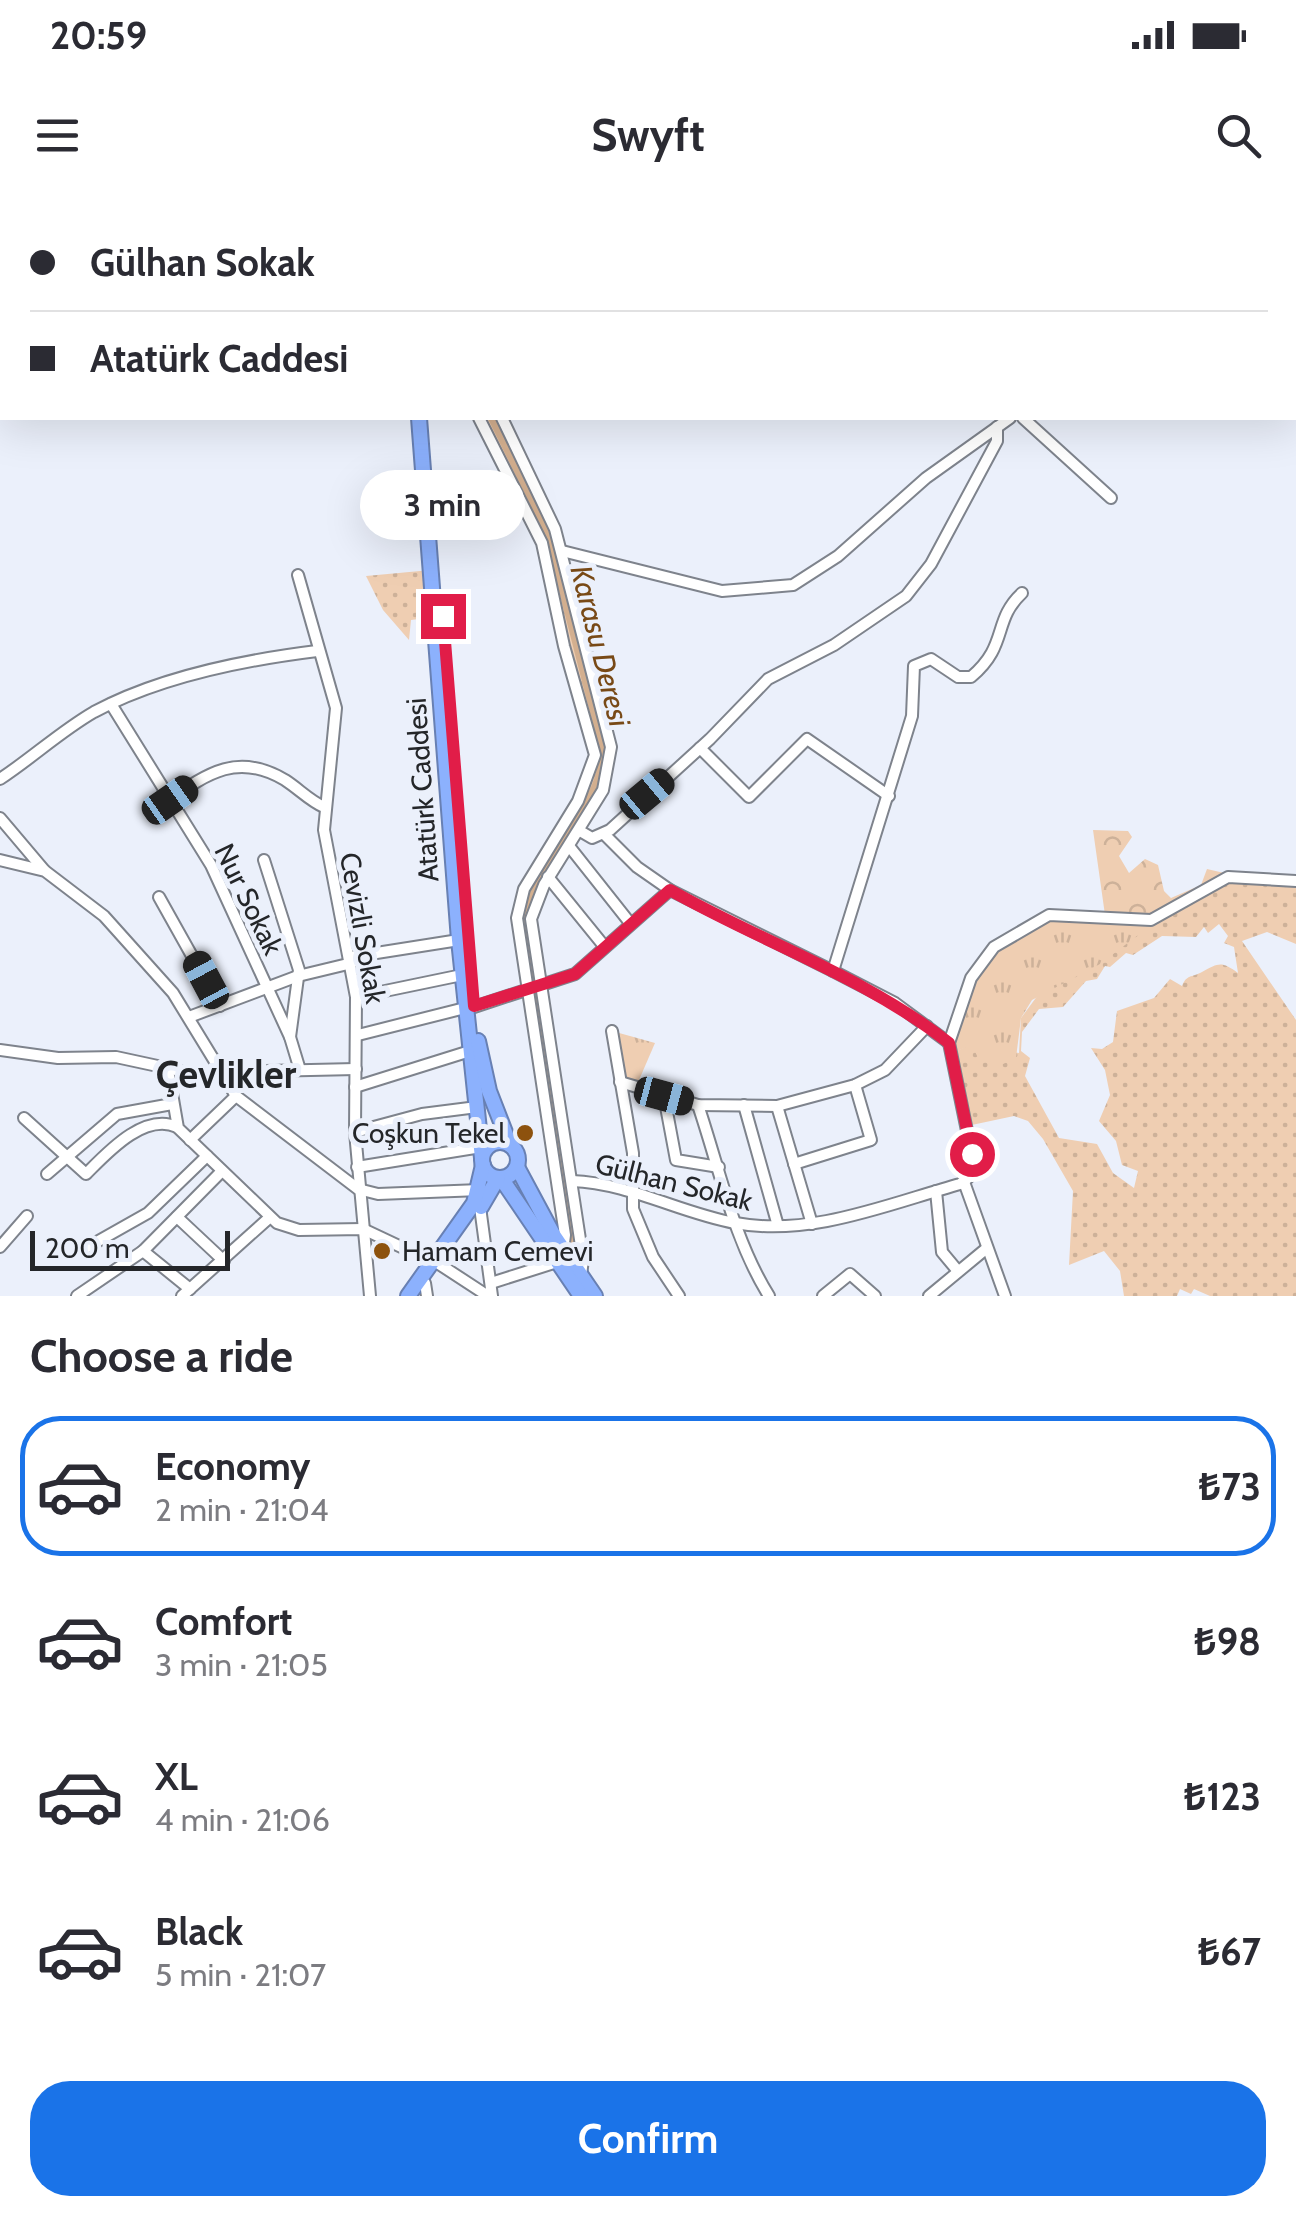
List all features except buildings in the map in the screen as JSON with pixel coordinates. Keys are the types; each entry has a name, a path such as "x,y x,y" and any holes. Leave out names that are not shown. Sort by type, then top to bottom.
{"highway":[{"name":"Atatürk Caddesi","path":"419,420 462,975 485,1079 517,1154 516,1166 573,1277"},
{"name":"Atatürk Caddesi","path":"427,420 470,1051 482,1156 480,1190"},
{"path":"510,1145 492,1144 482,1156 573,1277"},
{"path":"412,1296 500,1178 516,1166"},
{"path":"412,1296 426,1289 436,1263 480,1190"}],"street":[{"path":"480,420 542,543 564,646 595,755 578,801 518,902 517,929 573,1277"},
{"path":"503,420 548,509 562,551 611,747 606,782 580,831 548,878 531,919 583,1259 573,1277"},
{"path":"562,551 722,591 793,585 838,556 926,478 1007,420"},
{"path":"1025,420 1111,498"},
{"path":"580,831 588,838 604,834 700,748 768,679 840,641 912,590 931,564 997,441 998,427"},
{"name":"Cevizli Sokak","path":"298,575 336,708 324,808 327,856 352,960 356,997 358,1189 370,1296"},
{"path":"834,971 914,710 915,664 931,659 961,678 971,677 995,652 1005,610 1022,593"},
{"path":"0,779 73,726 111,704 192,677 317,651"},
{"name":"Nur Sokak","path":"111,704 211,865 290,1037 300,1070"},
{"path":"700,748 749,797 808,738 889,796"},
{"path":"170,800 209,772 232,767 274,774 324,808"},
{"path":"0,818 45,871 113,926 189,1017 236,1096 358,1189 378,1194 480,1190"},
{"path":"604,834 637,867 670,890 876,991 949,1043"},
{"path":"569,846 630,923"},
{"path":"0,860 45,871"},
{"path":"264,860 298,976 290,1037"},
{"path":"1005,1296 964,1182 974,1160 949,1043 958,1008 979,965 1003,940 1034,920 1078,914 1151,920 1228,876 1296,881"},
{"path":"548,878 604,946"},
{"path":"358,1035 470,1007 575,974 670,890"},
{"path":"158,897 220,1006"},
{"path":"189,1017 352,960 458,940"},
{"path":"356,997 462,975"},
{"path":"620,1082 698,1105 777,1106 855,1085 888,1068 927,1026"},
{"path":"612,1031 633,1153 630,1191 637,1224 676,1291 662,1296"},
{"path":"0,1050 58,1058 116,1057 168,1070 224,1077 356,1069"},
{"path":"356,1087 470,1051"},
{"path":"168,1070 178,1128 270,1218 294,1230 363,1229 436,1263 490,1296 480,1207"},
{"path":"794,1164 872,1140 855,1085"},
{"path":"190,1140 236,1096"},
{"path":"664,1096 676,1160 719,1167"},
{"path":"47,1174 117,1114 172,1104"},
{"path":"698,1105 734,1223 768,1296"},
{"path":"744,1106 778,1226"},
{"path":"777,1106 812,1224"},
{"path":"356,1132 422,1114 476,1107"},
{"path":"24,1118 86,1174 134,1134 162,1124 178,1128"},
{"path":"86,1248 148,1213 207,1156"},
{"path":"357,1167 482,1156"},
{"path":"77,1296 142,1252 222,1171"},
{"name":"Gülhan Sokak","path":"572,1181 630,1191 734,1223 778,1226 812,1224 964,1182"},
{"path":"936,1190 943,1253 957,1270"},
{"path":"0,1247 27,1216"},
{"path":"177,1217 224,1261"},
{"path":"142,1252 186,1293 270,1218"},
{"path":"929,1296 987,1248"},
{"path":"823,1296 850,1274 875,1296"},
{"path":"491,1283 573,1277"}],"green space":[{"path":"480,420 503,420 548,509 610,738 609,772 567,849 554,839 593,767 546,554"},
{"path":"431,570 435,617 411,620 409,640 383,610 366,576"},
{"path":"1093,830 1128,831 1132,837 1119,856 1129,873 1145,859 1158,865 1164,891 1171,898 1201,885 1207,869 1237,876 1162,916 1105,915"},
{"path":"1222,879 1296,881 1296,944 1267,932 1242,941 1296,1020 1296,1296 1210,1296 1194,1289 1191,1294 1180,1289 1177,1296 1124,1296 1120,1271 1104,1251 1069,1265 1073,1191 1028,1121 1014,1116 967,1126 950,1054 972,1044 1019,1053 1021,1018 1038,995","holes":["1219,924 1228,936 1224,943 1234,947 1238,973 1220,965 1188,978 1182,986 1170,979 1154,998 1117,1011 1113,1042 1102,1049 1091,1048 1105,1070 1110,1095 1099,1121 1116,1141 1122,1165 1138,1171 1134,1188 1113,1173 1097,1144 1059,1138 1025,1076 1030,1058 1021,1051 1022,1032 1039,1009 1063,1007 1086,981 1097,979 1105,966 1110,967 1126,953 1133,955 1162,936 1196,937 1204,927 1208,933"]},
{"path":"1049,915 1154,923 1100,964 1032,1000 1021,1018 1016,1058 1003,1064 978,1058 972,1045 950,1054 959,1008 984,958"},
{"path":"612,1031 655,1043 636,1087 620,1082"}],"waterway":[{"name":"Karasu Deresi","path":"493,420 548,532 603,748 592,794 539,874 524,918 577,1262"}],"place":[{"name":"Coşkun Tekel","path":"525,1133"},
{"name":"Hamam Cemevi","path":"382,1251"}],"district":[{"name":"Çevlikler","path":"226,1075"}],"route":[{"path":"443,616 474,1006 575,974 670,890 816,964 852,977 949,1043 972,1154"}]}
